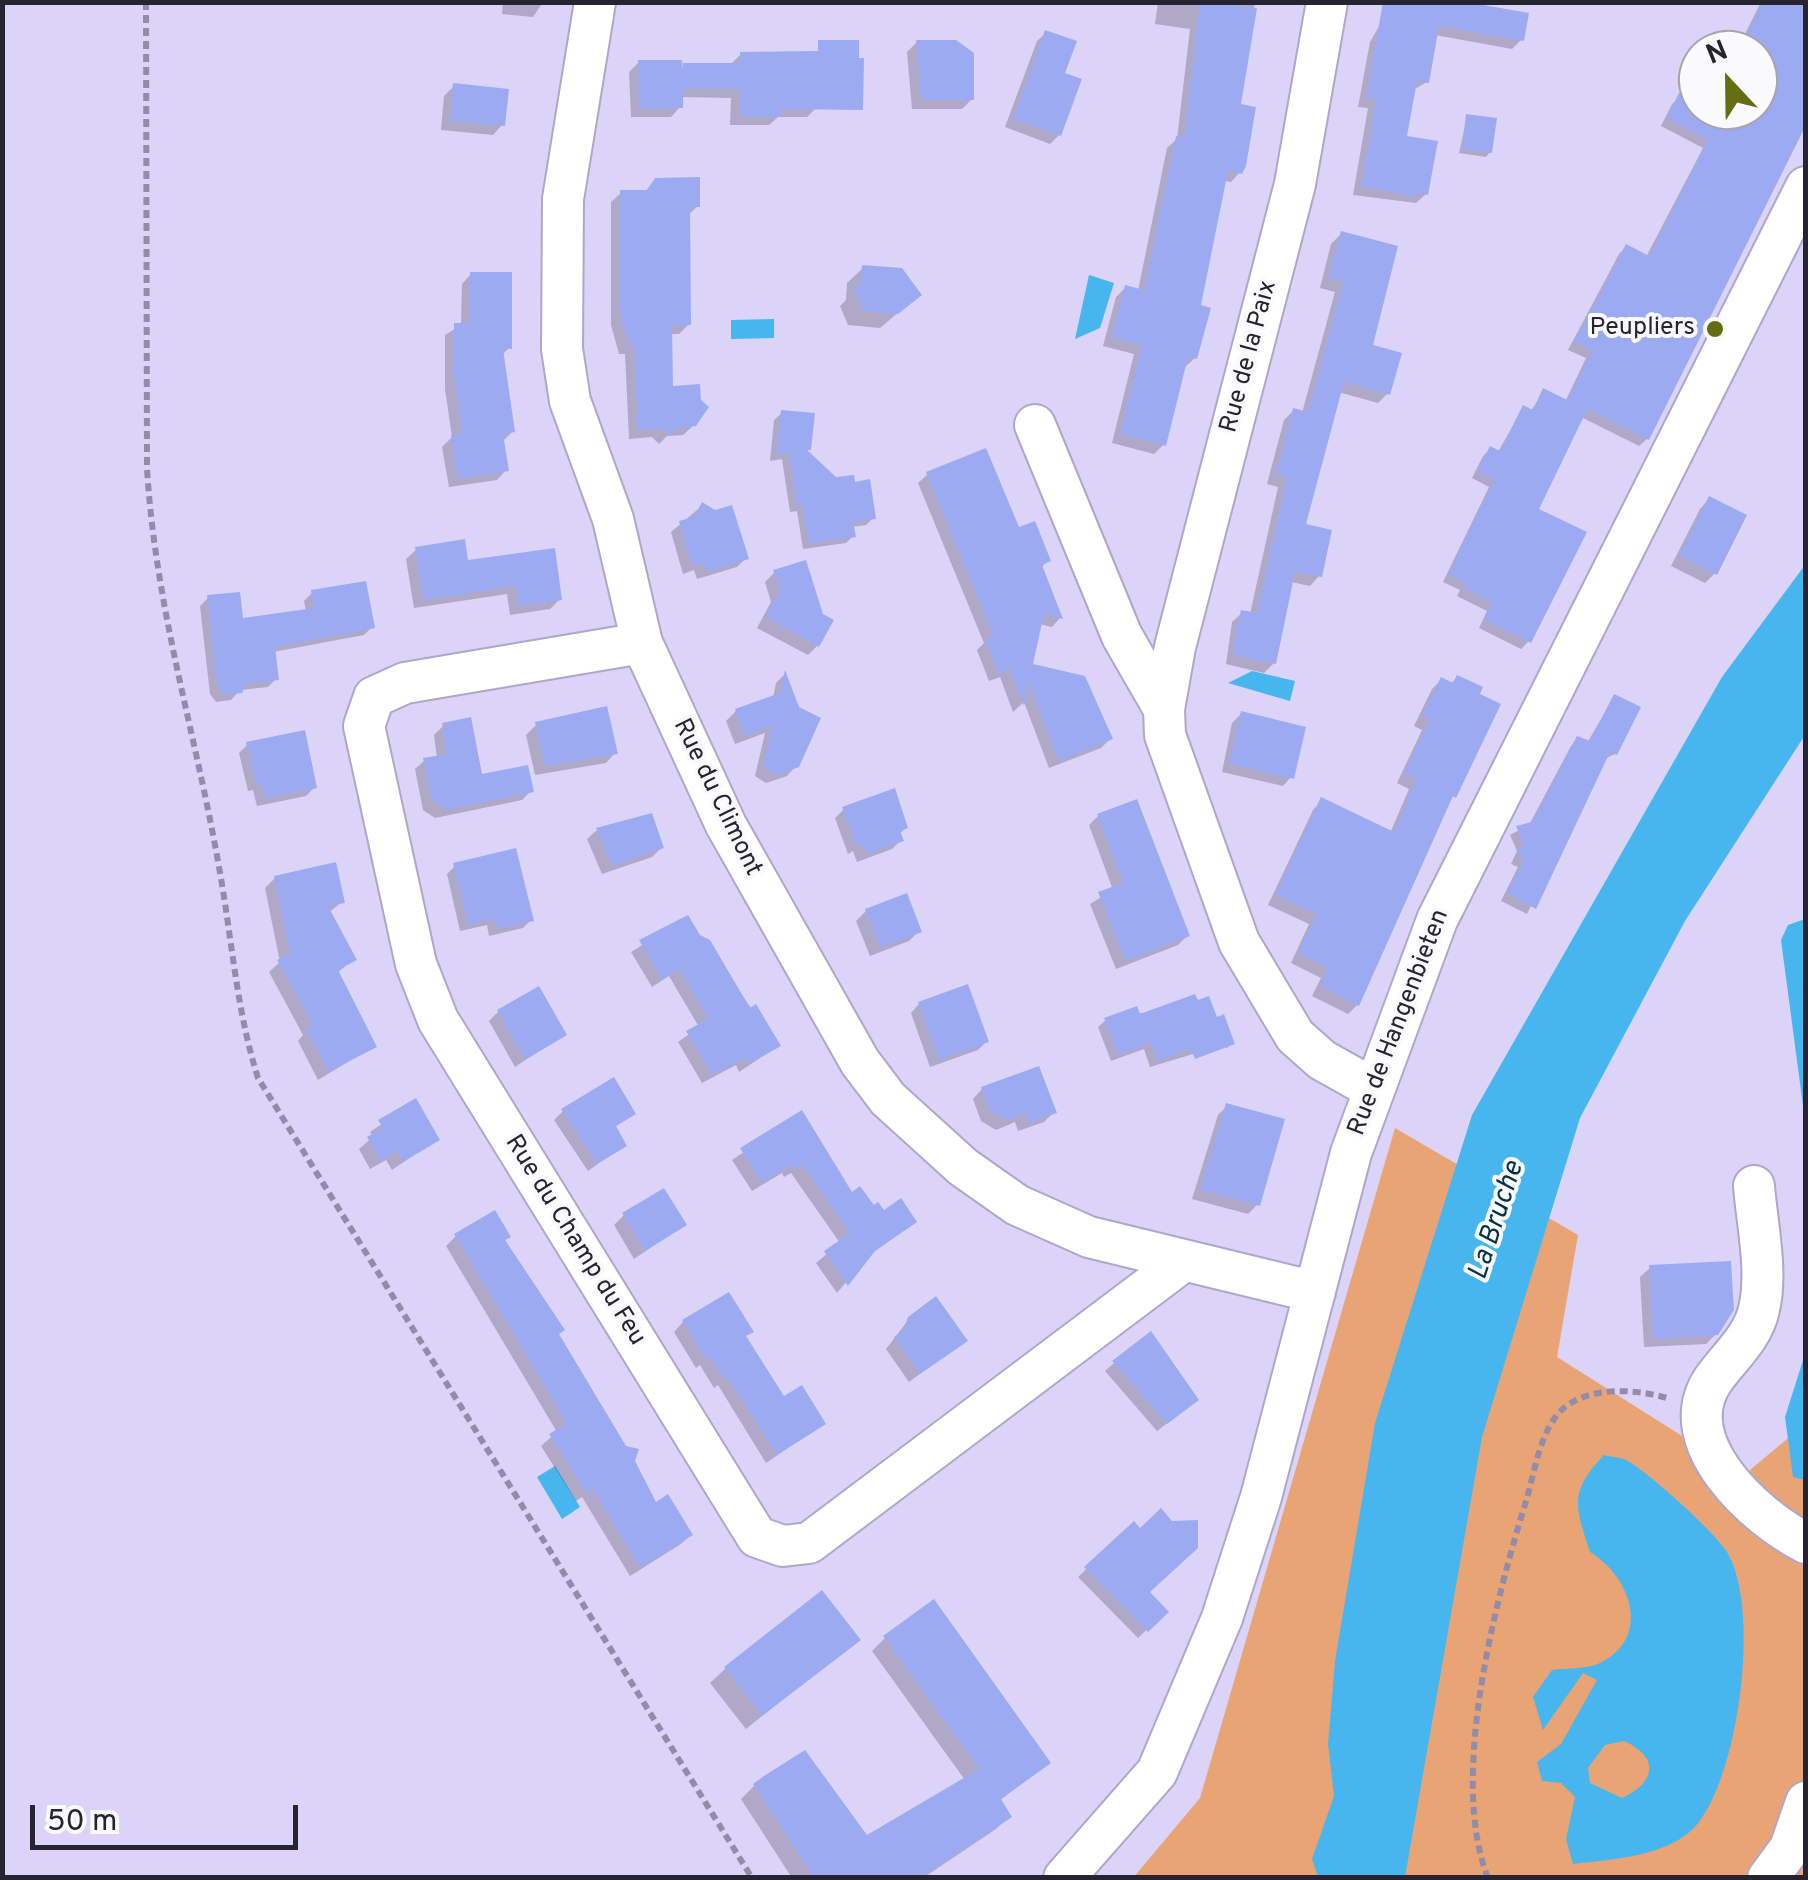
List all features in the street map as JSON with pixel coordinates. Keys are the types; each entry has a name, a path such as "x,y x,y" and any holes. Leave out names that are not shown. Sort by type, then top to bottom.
{"street":[{"name":"Rue du Climont","path":"595,2 563,199 562,348 570,400 614,520 642,643 726,825 860,1062 888,1099 963,1168 1017,1205 1089,1237 1181,1263 1315,1292"},
{"name":"Rue de la Paix","path":"1326,2 1295,184 1174,647 1164,709 1172,762 1239,942 1259,980 1296,1036 1322,1060 1372,1088"},
{"name":"Rue de Hangenbieten","path":"1064,1878 1157,1772 1222,1618 1261,1497 1372,1088 1436,920 1806,187"},
{"name":"Rue de la Paix","path":"1035,425 1122,636 1164,709"},
{"name":"Rue du Champ du Feu","path":"642,643 405,683 374,697 364,726 416,964 438,1020 756,1537 784,1546 808,1543 1181,1263"},
{"path":"1754,1186 1760,1309 1749,1335 1712,1382 1702,1408 1705,1436 1717,1464 1747,1502 1782,1532 1806,1544"},
{"path":"1768,1878 1790,1848 1806,1802"}],"path":[{"path":"146,2 147,469 151,534 160,600 219,866 235,983 253,1062 273,1107 752,1878"},
{"path":"1488,1878 1476,1848 1475,1743 1492,1611 1546,1434 1563,1408 1609,1391 1651,1393 1702,1408"}],"shaded area":[{"path":"1395,1128 1578,1235 1557,1357 1744,1475 1805,1424 1805,1877 1133,1878 1200,1798"}],"water":[{"path":"1089,275 1114,283 1100,328 1075,339"},
{"path":"774,319 774,338 731,339 731,320"},
{"name":"La Bruche","path":"1805,565 1805,735 1685,921 1580,1118 1482,1437 1405,1877 1318,1877 1312,1859 1334,1796 1328,1744 1335,1661 1375,1423 1472,1115 1722,677"},
{"path":"1252,671 1295,681 1290,701 1228,683"},
{"path":"1806,919 1805,1121 1781,940 1788,925"},
{"path":"1805,1354 1805,1480 1793,1477 1785,1417"},
{"path":"1604,1455 1626,1460 1664,1488 1720,1543 1737,1578 1744,1649 1741,1689 1725,1766 1699,1822 1674,1843 1658,1849 1573,1864 1566,1839 1575,1797 1561,1783 1542,1781 1537,1762 1561,1744 1597,1680 1583,1673 1543,1730 1533,1697 1552,1670 1593,1666 1615,1653 1626,1639 1631,1623 1625,1591 1616,1576 1590,1552 1581,1522 1580,1490","holes":["1624,1741 1636,1747 1648,1762 1647,1778 1642,1785 1622,1798 1590,1783 1588,1768 1605,1745"]},
{"path":"555,1466 580,1507 562,1519 537,1477"}],"building":[{"path":"1200,2 1257,8 1241,104 1256,107 1246,166 1242,174 1228,171 1201,305 1211,308 1197,359 1188,357 1166,446 1120,434 1142,345 1111,337 1125,285 1144,290 1176,136 1184,138"},
{"path":"1383,2 1466,2 1529,13 1524,41 1439,26 1429,83 1417,81 1407,136 1438,141 1428,195 1418,193 1418,197 1361,187 1376,100 1366,98"},
{"path":"1763,2 1806,2 1806,125 1649,440 1568,400 1592,350 1574,342 1626,244 1649,256 1708,140 1689,130 1778,130 1778,30 1749,30"},
{"path":"1045,30 1077,41 1065,73 1082,79 1061,136 1013,119"},
{"path":"818,40 859,40 859,58 864,58 863,110 781,109 781,117 739,116 739,89 683,89 683,108 639,109 638,60 682,60 683,71 683,63 740,63 740,52 818,51"},
{"path":"916,40 956,40 974,53 974,100 921,100"},
{"path":"453,83 509,89 505,126 450,121"},
{"path":"1678,95 1678,124 1667,118"},
{"path":"1466,114 1497,118 1492,153 1462,149"},
{"path":"700,177 700,207 690,207 691,325 672,326 673,386 700,384 701,400 709,407 696,426 677,428 670,436 662,429 638,430 634,345 629,345 620,315 620,190 647,190 655,178"},
{"path":"1341,231 1398,246 1373,345 1402,353 1390,395 1344,382 1306,524 1332,530 1322,577 1295,572 1276,664 1234,655 1234,643 1241,610 1257,613 1287,477 1276,474 1293,408 1308,412 1343,282 1328,278"},
{"path":"862,265 902,268 922,295 898,314 863,311 854,288 860,283"},
{"path":"470,272 512,272 512,349 503,349 515,432 503,434 509,471 458,479 451,435 462,434 454,377 454,323 470,323"},
{"path":"1543,388 1587,410 1539,509 1587,532 1531,643 1484,620 1492,603 1448,575 1494,479 1477,471 1490,446 1500,451 1523,405 1533,410"},
{"path":"781,410 815,413 811,450 807,450 836,477 854,475 855,482 870,479 876,519 853,522 856,537 809,544 803,505 797,506 789,453 776,455"},
{"path":"986,448 1019,527 1035,521 1051,561 1042,565 1063,619 1044,614 1033,664 1085,676 1113,739 1058,761 1029,682 1024,706 1010,669 998,674 985,639 993,635 926,472"},
{"path":"1709,496 1747,515 1717,575 1679,556"},
{"path":"702,502 715,510 732,505 749,559 706,572 703,563 692,566 679,521 694,517"},
{"path":"465,539 468,560 555,548 562,600 519,607 516,586 423,600 415,547"},
{"path":"806,560 823,614 834,620 819,647 765,617 780,590 773,570"},
{"path":"366,581 375,628 275,647 279,680 246,684 242,693 225,695 217,686 207,595 240,592 243,618 314,608 311,590"},
{"path":"785,670 799,707 821,718 799,767 777,775 763,767 772,726 744,736 735,709 780,693"},
{"path":"1457,675 1483,687 1480,694 1501,704 1456,798 1453,796 1359,1006 1320,986 1328,969 1298,953 1316,914 1275,895 1321,797 1394,832 1416,779 1404,774 1429,720 1422,717 1441,677 1453,683"},
{"path":"1614,694 1641,707 1617,755 1610,752 1536,909 1506,893 1524,860 1517,856 1523,843 1516,826 1532,822 1577,736 1590,741"},
{"path":"607,706 618,754 545,766 535,722"},
{"path":"1241,711 1306,727 1294,779 1229,764"},
{"path":"471,717 482,774 528,765 534,792 446,810 432,800 423,758 447,754 442,723"},
{"path":"305,730 317,788 265,799 261,783 256,784 246,742"},
{"path":"895,788 908,828 900,831 904,841 866,854 862,844 857,847 842,807"},
{"path":"1137,799 1190,936 1125,961 1098,892 1123,883 1097,814"},
{"path":"652,813 664,848 612,866 596,828"},
{"path":"516,848 534,921 497,929 494,919 468,925 453,863"},
{"path":"336,862 345,903 328,906 357,960 338,970 377,1047 328,1072 306,1029 313,1025 277,960 290,953 274,876"},
{"path":"907,893 922,932 880,948 865,909"},
{"path":"688,915 700,935 710,940 750,1008 756,1004 781,1046 749,1064 746,1058 712,1075 686,1031 708,1019 679,969 662,980 639,940"},
{"path":"968,984 989,1042 939,1060 918,1002"},
{"path":"539,986 567,1035 525,1060 497,1010"},
{"path":"1195,994 1198,1000 1209,996 1217,1017 1224,1014 1235,1044 1195,1059 1191,1049 1158,1061 1151,1043 1118,1055 1104,1018 1137,1006 1140,1014"},
{"path":"1039,1066 1057,1113 1028,1123 1025,1114 1008,1121 990,1111 981,1087"},
{"path":"614,1077 636,1114 616,1126 627,1146 597,1164 561,1109"},
{"path":"416,1098 440,1140 403,1162 397,1152 381,1161 367,1137 383,1128 378,1120"},
{"path":"1226,1103 1285,1119 1260,1206 1200,1190"},
{"path":"802,1110 852,1192 860,1186 874,1205 878,1202 884,1210 901,1198 917,1222 875,1251 848,1286 824,1251 850,1233 802,1165 795,1169 792,1165 762,1183 740,1148"},
{"path":"664,1188 687,1225 645,1251 622,1213"},
{"path":"495,1210 511,1237 505,1240 565,1330 559,1334 626,1446 639,1449 635,1461 656,1502 668,1494 693,1535 640,1568 592,1489 586,1493 549,1434 567,1424 454,1234"},
{"path":"1731,1261 1734,1310 1718,1335 1653,1339 1649,1265"},
{"path":"729,1292 754,1332 746,1336 784,1396 802,1385 826,1424 777,1455 728,1378 724,1380 710,1357 706,1360 682,1320"},
{"path":"936,1296 968,1341 920,1374 894,1337 903,1331 908,1317"},
{"path":"1151,1331 1199,1400 1167,1424 1112,1361"},
{"path":"1161,1508 1172,1521 1198,1520 1198,1548 1150,1592 1169,1612 1148,1632 1084,1567 1134,1521 1140,1528"},
{"path":"822,1590 861,1640 762,1716 724,1667"},
{"path":"934,1599 1051,1763 1001,1799 1012,1817 921,1878 814,1878 753,1784 764,1776 805,1750 867,1835 979,1769 883,1636"}],"place":[{"name":"Peupliers","path":"1715,329"}]}
